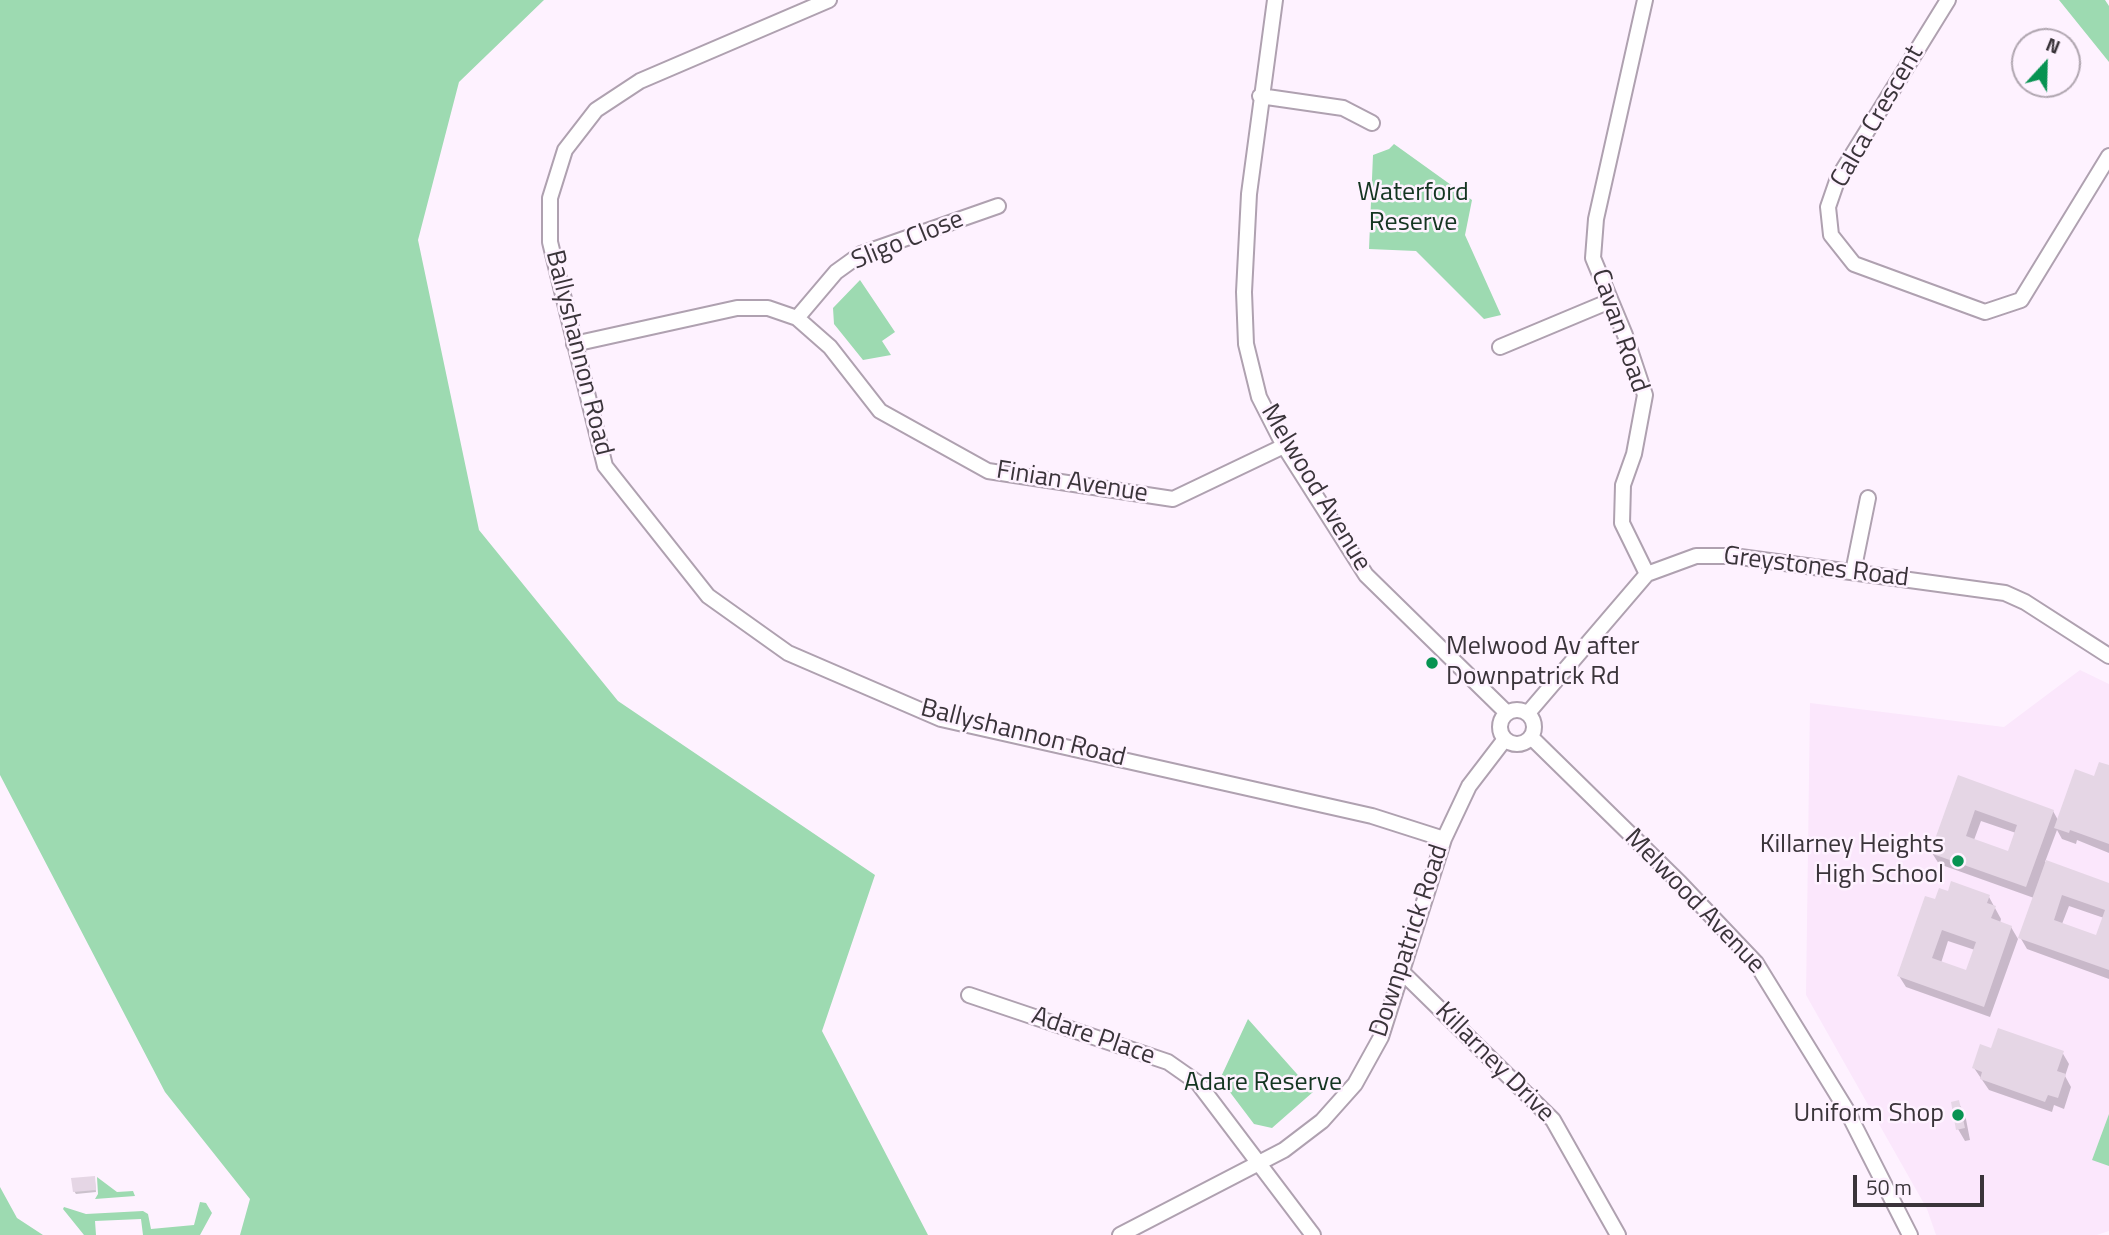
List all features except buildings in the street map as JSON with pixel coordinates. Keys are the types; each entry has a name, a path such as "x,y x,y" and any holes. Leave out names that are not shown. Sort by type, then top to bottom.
{"street":[{"name":"Ballyshannon Road","path":"830,0 640,80 596,110 565,150 550,198 550,242 605,466 708,596 788,653 941,719 1372,816 1444,839"},
{"name":"Melwood Avenue","path":"1275,0 1260,96 1249,194 1244,292 1246,344 1259,397 1284,446 1366,575 1507,713"},
{"name":"Cavan Road","path":"1645,0 1596,219 1593,258 1645,396 1634,454 1623,485 1622,523 1647,575"},
{"name":"Calca Crescent","path":"1948,0 1834,188 1828,207 1831,235 1854,264 1985,312 2021,300 2109,156"},
{"path":"1260,96 1343,108 1372,123"},
{"name":"Sligo Close","path":"797,318 836,272 860,254 998,206"},
{"path":"1500,347 1610,301"},
{"name":"Finian Avenue","path":"575,344 737,308 768,308 797,318 830,347 880,411 988,471 1173,499 1284,446"},
{"path":"1853,572 1868,498"},
{"name":"Greystones Road","path":"1528,713 1647,575 1696,556 1733,556 2005,593 2025,602 2109,656"},
{"path":"1517,709 1528,713 1535,727 1531,737 1521,744 1504,739 1499,728 1507,713 1517,709"},
{"name":"Melwood Avenue","path":"1531,737 1688,891 1756,963 1846,1109 1910,1235"},
{"name":"Downpatrick Road","path":"1120,1235 1284,1150 1322,1121 1355,1084 1381,1037 1444,839 1469,786 1504,739"},
{"name":"Killarney Drive","path":"1402,972 1553,1120 1618,1235"},
{"name":"Adare Place","path":"969,995 1168,1062 1198,1083 1313,1235"}],"shaded area":[{"name":"Killarney Heights High School","path":"2080,670 2109,684 2109,1231 2097,1235 1936,1235 1927,1209 1806,995 1810,703 2004,727"}],"green space":[{"path":"0,0 544,0 459,82 418,240 479,530 618,701 875,875 822,1031 928,1235 240,1235 250,1199 165,1092 0,775"},
{"path":"2059,0 2105,0 2109,6 2109,62"},
{"name":"Waterford Reserve","path":"1394,144 1472,200 1465,235 1501,315 1484,319 1416,251 1369,249 1373,155 1389,149"},
{"path":"860,280 895,332 882,341 891,355 863,360 834,324 833,308"},
{"name":"Adare Reserve","path":"1248,1019 1313,1092 1272,1128 1254,1124 1220,1079"},
{"path":"2109,1114 2109,1166 2092,1160"},
{"path":"97,1177 117,1192 133,1191 135,1196 95,1199 98,1194"},
{"path":"0,1187 17,1218 43,1235 0,1235"},
{"path":"200,1202 206,1203 212,1213 200,1235 143,1235 141,1219 95,1221 96,1235 84,1235 63,1209 64,1207 86,1214 143,1211 148,1214 151,1229 194,1225"}],"place":[{"name":"Melwood Av after Downpatrick Rd","path":"1432,663"},
{"name":"Killarney Heights High School","path":"1958,861"},
{"name":"Uniform Shop","path":"1958,1115"}]}
